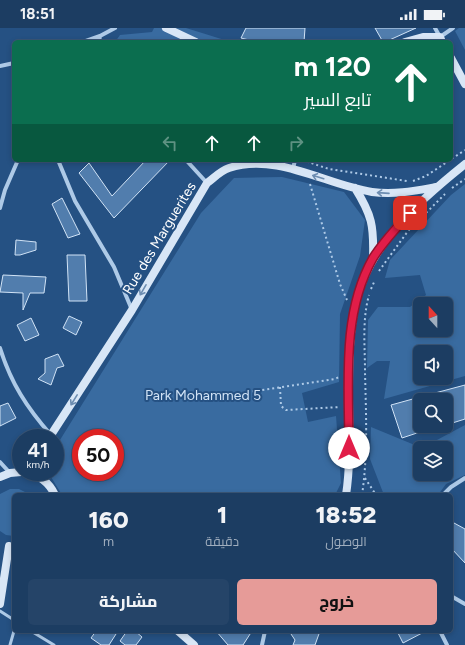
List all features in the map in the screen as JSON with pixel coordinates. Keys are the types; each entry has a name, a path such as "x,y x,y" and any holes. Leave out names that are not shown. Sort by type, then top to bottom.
{"main road":[{"path":"166,28 192,40"},
{"path":"412,40 423,37 441,40"},
{"path":"453,62 465,84"},
{"name":"Rue des Marguerites","path":"55,429 132,310 206,184 220,172 230,168 251,164 293,169 355,188 399,193 436,187"},
{"path":"346,493 349,448 350,360 352,323 356,300 373,259 410,213 436,187 465,164"},
{"path":"355,188 370,216 373,233 373,259"},
{"path":"0,477 10,473"},
{"path":"45,481 54,493"},
{"path":"0,604 8,545"},
{"path":"180,633 194,645"}],"street":[{"path":"89,40 115,28"},
{"path":"435,28 441,40 453,28"},
{"path":"99,40 100,36"},
{"path":"0,66 12,63"},
{"path":"0,208 5,190 17,162"},
{"path":"59,162 75,201 111,261 132,310"},
{"path":"188,162 206,184"},
{"path":"293,169 295,162"},
{"path":"0,348 20,395 44,429"},
{"path":"0,462 10,473"},
{"path":"446,493 451,487 465,478"},
{"path":"453,597 465,604"},
{"path":"262,645 265,633"},
{"path":"441,633 447,645"}],"lane":[{"path":"0,611 12,619"},
{"path":"10,645 13,633"},
{"path":"34,633 54,645"}],"path":[{"path":"453,158 465,150"},
{"path":"308,162 329,169 410,182 426,176 447,162"},
{"path":"309,174 309,180 326,240 340,284 348,301"},
{"path":"362,493 365,476 366,408 364,322 371,290 380,269 408,231 449,190 465,179"},
{"path":"346,306 349,296"},
{"path":"203,399 335,380 342,374"},
{"path":"280,387 281,406 286,410 336,406 343,409"},
{"path":"365,476 375,493"}],"green space":[{"path":"154,28 186,28 225,40 116,40 120,35 152,32"},
{"path":"459,28 465,28 465,50 455,31"},
{"name":"Park Mohammed 5","path":"282,177 344,192 365,220 360,256 340,314 339,382 302,393 308,422 336,416 341,483 336,493 61,493 53,481 64,481 64,434 201,213 234,178"},
{"path":"465,184 465,376 453,379 453,345 413,345 413,385 433,385 384,399 390,361 377,361 367,368 368,320 378,307 410,307 413,305 413,337 453,337 453,297 423,297 426,295 420,275 385,278 390,260 451,195"},
{"path":"465,425 465,475 453,481 453,441 435,441 450,433 453,433 453,431"},
{"path":"371,427 413,444 413,481 452,481 446,484 439,493 383,493 370,459"},
{"path":"10,489 19,489 27,493 12,493 12,536 6,535 0,531 0,494"}],"building":[{"path":"246,28 305,28 304,40 249,40 241,38"},
{"path":"375,28 416,28 389,40 382,40"},
{"path":"144,162 168,162 114,218 79,173 89,163 112,196"},
{"path":"62,198 80,234 68,238 52,204"},
{"path":"16,240 36,242 36,250 15,255"},
{"path":"67,255 85,255 87,301 69,301"},
{"path":"3,275 46,277 44,293 30,293 23,310 23,293 0,292"},
{"path":"69,316 82,322 76,335 63,328"},
{"path":"31,318 39,335 25,341 17,325"},
{"path":"58,354 64,366 57,368 51,385 38,379 45,373 45,359"},
{"path":"465,385 465,419 453,423 453,393 435,393"},
{"path":"413,399 413,433 417,433 402,438 391,405"},
{"path":"8,403 16,418 0,426 0,406"},
{"path":"454,523 465,529 465,563 453,550"},
{"path":"95,633 116,634 109,645 101,645 91,638"},
{"path":"126,633 137,633 142,637 136,645 125,645 120,641"},
{"path":"218,633 251,633 243,645 228,645"},
{"path":"290,633 319,633 315,645 293,645 295,640"},
{"path":"398,633 422,633 403,643"}],"route":[{"path":"349,448 350,360 352,323 356,300 373,259 381,246 410,213"}]}
